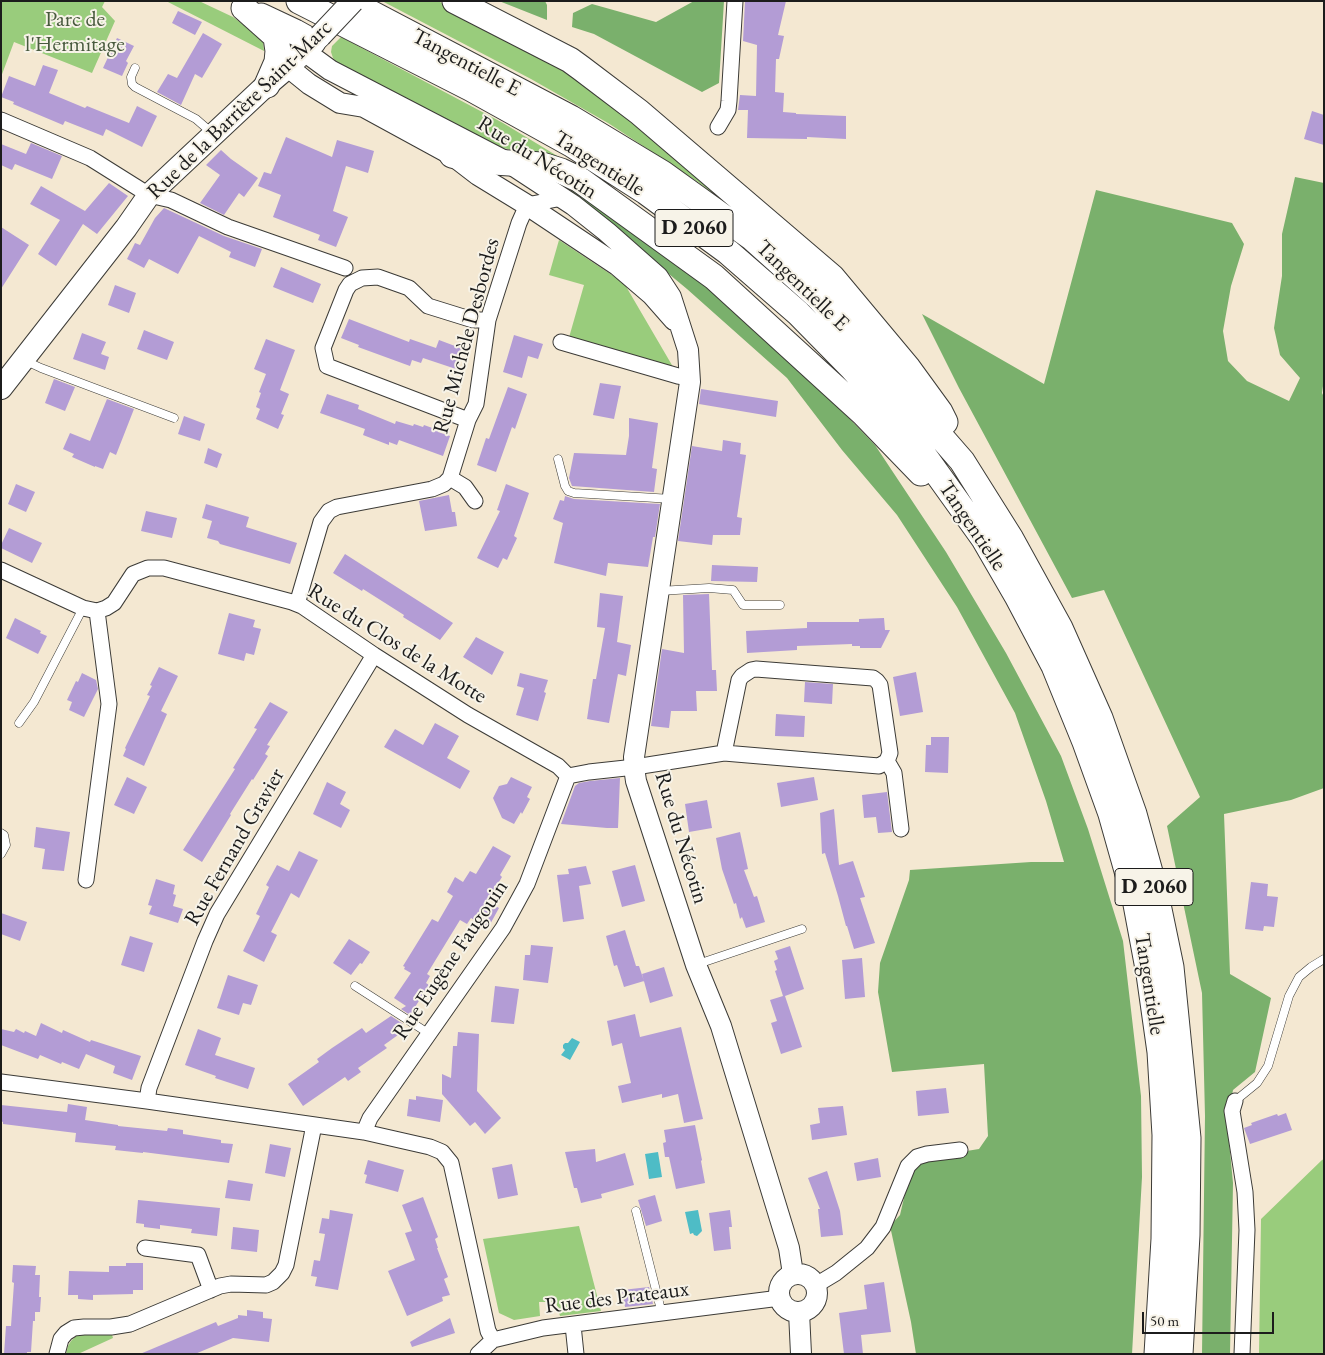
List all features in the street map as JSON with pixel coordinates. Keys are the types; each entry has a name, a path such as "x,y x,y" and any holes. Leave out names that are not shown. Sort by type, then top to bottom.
{"main road":[{"name":"Tangentielle","path":"299,1 470,88 570,144 646,192 728,252 798,313 852,368 903,426 984,539 1054,666 1085,742 1111,814 1134,899 1149,974 1160,1052 1165,1135 1164,1239 1157,1354"},
{"name":"Tangentielle E","path":"348,1 571,118 662,173 752,237 818,297 962,461"},
{"name":"Rue de la Barrière Saint-Marc","path":"2,383 24,360 126,228 149,195 288,67 353,1"},
{"path":"456,2 570,60 581,68 640,112 832,277 908,368 940,412 962,461"},
{"path":"238,4 295,32 312,43"},
{"path":"238,4 276,37 277,62 267,85"},
{"path":"452,156 477,161 542,165 580,180 714,277 864,414 984,539"},
{"name":"Tangentielle","path":"962,461 1011,539 1060,628 1100,718 1134,814 1155,890 1171,967 1188,1138 1188,1235 1180,1354"}],"street":[{"path":"718,127 728,110 734,1"},
{"name":"Rue du Nécotin","path":"312,43 330,70 509,163 573,204 658,278 671,297 688,350 690,382 634,767 636,781 696,965 721,1026 787,1239 792,1266"},
{"name":"Rue du Nécotin","path":"288,67 309,84 340,103 364,107 452,156 478,175 617,264 652,295 682,330"},
{"path":"1,120 90,158 149,195 171,200 228,227 344,268"},
{"path":"527,205 562,198"},
{"name":"Rue Michèle Desbordes","path":"450,478 468,420 476,404 488,320 519,223 527,205"},
{"path":"468,420 327,366 323,348 346,290 350,284 362,278 378,277 409,288 428,306 473,320 488,320"},
{"path":"561,342 690,378"},
{"path":"297,604 321,522 328,512 337,507 432,489 444,484 450,478 465,487 475,501"},
{"name":"Rue du Clos de la Motte","path":"90,610 106,608 114,603 133,574 148,568 164,568 297,604 468,715 558,766 568,776"},
{"path":"1,570 90,610 109,704 86,880"},
{"name":"Rue Fernand Gravier","path":"147,1101 149,1088 216,914 374,655"},
{"path":"568,776 724,753 878,766 887,761 890,753 880,685 873,678 750,670 739,680 724,753"},
{"path":"887,761 894,773 901,829"},
{"name":"Rue Eugène Faugouin","path":"364,1132 370,1118 503,928 527,884 568,776"},
{"path":"1,1082 364,1132 430,1147 442,1152 451,1162 488,1331 493,1340"},
{"path":"1234,1101 1232,1111 1245,1192 1247,1230 1242,1354"},
{"path":"57,1354 61,1340 66,1333 74,1328 84,1326 111,1327 130,1324 220,1286 231,1284 266,1285 273,1282 282,1273 286,1265 314,1125"},
{"path":"801,1354 799,1319 814,1304 821,1282 867,1248 883,1228 908,1166 917,1157 926,1154 960,1150"},
{"path":"145,1248 198,1255 211,1290"},
{"path":"799,1319 782,1304 773,1300 779,1292 780,1286 792,1266 821,1282"},
{"name":"Rue des Prateaux","path":"478,1354 493,1340 543,1328 773,1300"},
{"path":"573,1325 576,1354"}],"lane":[{"path":"135,68 131,77 132,84 135,87 196,119 214,134"},
{"path":"24,360 174,418"},
{"path":"558,459 568,491 574,493 672,499"},
{"path":"659,591 709,588 733,590 743,605 780,605"},
{"path":"19,723 34,702 90,610"},
{"path":"1,833 4,835 6,845 1,854"},
{"path":"696,965 802,929"},
{"path":"1234,1101 1257,1083 1268,1066 1289,996 1299,977 1324,959"},
{"path":"355,986 428,1033"},
{"path":"636,1211 662,1314"}],"green space":[{"name":"Parc de l'Hermitage","path":"1,1 105,1 102,7 115,21 92,73 14,42 1,77"},
{"path":"166,1 199,1 233,17 263,39 264,51"},
{"path":"382,1 438,1 512,37 574,71 766,234 698,182 608,123 531,79"},
{"path":"499,1 545,1 547,5 547,20"},
{"path":"694,1 724,1 719,83 702,92 594,34 572,27 573,13 592,4 656,22"},
{"path":"341,37 503,123 559,157 557,160 494,146 337,63 331,52 332,46"},
{"path":"1295,177 1324,183 1324,379 1322,393 1324,397 1324,788 1291,800 1224,814 1230,974 1271,998 1255,1072 1233,1090 1227,1120 1233,1183 1230,1354 1202,1354 1205,1116 1202,993 1167,826 1200,797 1104,590 1072,598 959,388 922,314 1044,384 1096,190 1232,223 1244,244 1231,286 1223,331 1228,361 1247,381 1289,401 1300,378 1280,355 1274,328 1282,276 1282,234"},
{"path":"572,188 689,267 812,380 875,445 946,552 1006,653 1061,756 1088,829 1123,941 1141,1096 1142,1177 1132,1354 916,1354 890,1226 900,1215 911,1168 923,1158 979,1149 988,1136 984,1064 892,1072 878,992 880,963 909,880 910,870 1031,862 1064,862 1046,801 1015,713 957,607 897,515 842,450 787,378 687,289 570,192"},
{"path":"559,240 624,283 676,372 568,341 584,285 549,275"},
{"path":"1324,1159 1324,1354 1259,1354 1261,1219"},
{"path":"579,1226 601,1311 560,1316 556,1302 539,1302 540,1316 514,1320 499,1313 483,1239"},
{"path":"85,1334 112,1335 113,1338 78,1354 66,1354 71,1341 76,1336"}],"water":[{"path":"572,1038 580,1042 570,1060 561,1055 565,1050 563,1045"},
{"path":"658,1152 662,1177 649,1179 645,1154"},
{"path":"698,1210 702,1231 697,1236 693,1233 690,1234 685,1212"}],"building":[{"path":"745,1 786,1 778,35 784,36 779,59 776,59 775,92 784,93 783,112 846,116 846,139 807,137 807,139 747,138 748,110 738,110 740,95 756,96 757,45 743,41"},
{"path":"178,11 202,22 195,35 172,23"},
{"path":"203,33 222,44 202,78 195,74 181,105 157,92 168,74 177,78"},
{"path":"117,38 134,46 126,61 128,63 122,76 103,68"},
{"path":"43,65 58,70 49,93 129,123 137,106 157,116 142,147 106,129 103,136 65,121 63,125 1,97 9,76 35,86"},
{"path":"1312,111 1324,115 1324,145 1304,139"},
{"path":"286,137 332,157 337,140 374,151 368,173 346,166 333,211 348,217 336,247 318,240 320,235 273,217 281,195 258,186 264,172 271,174"},
{"path":"31,143 62,156 52,179 15,164 12,170 1,165 1,144 26,154"},
{"path":"221,150 258,178 244,197 239,193 224,215 200,203 220,175 206,165"},
{"path":"109,183 128,196 97,234 83,224 56,266 38,254 60,220 30,204 41,186 85,211"},
{"path":"164,208 224,236 262,249 255,267 229,257 231,252 199,236 178,274 149,259 144,268 127,259 135,243 140,245 155,218"},
{"path":"1,227 29,245 1,289"},
{"path":"281,267 321,284 313,303 273,287"},
{"path":"115,285 136,293 129,313 108,305"},
{"path":"349,319 409,342 410,339 436,348 439,340 463,349 456,369 423,358 421,363 412,360 410,366 358,347 359,345 341,338"},
{"path":"144,330 174,342 167,360 137,349"},
{"path":"82,333 106,342 101,354 109,357 105,370 73,359"},
{"path":"514,335 543,344 538,359 528,356 522,378 503,372"},
{"path":"266,339 295,350 280,390 289,394 281,414 284,415 278,429 256,419 260,409 256,407 261,393 259,392 266,374 254,369"},
{"path":"54,379 75,387 65,411 45,403"},
{"path":"600,383 621,386 614,419 593,415"},
{"path":"508,387 527,394 515,429 512,427 496,472 477,465 486,438 489,439"},
{"path":"701,389 778,401 776,417 699,404"},
{"path":"327,394 359,405 358,409 395,424 396,421 413,426 414,424 423,427 424,425 450,436 443,456 399,440 397,445 389,442 389,445 363,435 365,429 320,413"},
{"path":"107,399 134,409 116,455 110,452 103,469 72,457 74,454 63,449 70,433 90,441"},
{"path":"184,416 205,424 200,441 178,434"},
{"path":"629,418 658,423 652,468 657,469 654,492 572,486 569,478 574,453 626,455"},
{"path":"723,440 741,443 740,454 746,455 737,517 742,518 740,535 713,535 712,545 678,541 692,446 722,451"},
{"path":"208,448 222,454 217,468 204,463"},
{"path":"16,484 35,492 26,512 8,504"},
{"path":"506,484 529,493 514,536 517,538 507,560 503,558 498,568 477,558 500,511 497,510"},
{"path":"449,495 452,512 455,512 457,526 425,531 419,501"},
{"path":"565,496 574,499 660,504 648,567 608,563 606,576 554,563 563,523 553,519 560,500 564,501"},
{"path":"206,504 249,517 246,527 297,543 290,564 220,544 218,541 207,538 212,521 202,518"},
{"path":"146,511 177,518 172,538 141,531"},
{"path":"9,528 42,543 32,563 1,548"},
{"path":"345,554 453,623 440,640 363,589 362,591 333,573"},
{"path":"712,565 758,567 757,582 711,581"},
{"path":"600,593 623,596 617,642 631,645 626,676 618,674 609,723 587,719 593,679 596,679 605,628 597,627"},
{"path":"709,594 712,670 716,670 717,691 696,691 697,711 671,711 669,728 651,726 662,649 684,653 683,595"},
{"path":"229,613 255,620 253,627 261,629 254,655 246,653 244,661 218,654"},
{"path":"15,618 47,636 38,654 6,638"},
{"path":"884,618 885,630 890,630 881,648 860,648 860,646 852,646 852,644 797,646 797,650 747,653 746,631 807,628 807,622 859,622 859,619"},
{"path":"476,637 504,652 492,675 463,657"},
{"path":"159,667 178,676 161,711 167,714 144,766 123,756 150,696 147,695 152,686 150,685"},
{"path":"916,672 923,712 900,716 893,677"},
{"path":"82,673 96,680 98,689 84,717 69,710 72,702 67,700"},
{"path":"520,673 548,680 538,721 516,715 524,688 517,686"},
{"path":"805,682 833,684 832,704 804,702"},
{"path":"270,702 288,712 267,745 270,746 265,754 268,756 230,814 202,862 183,850 235,769 233,768 257,729 254,728"},
{"path":"776,714 805,716 804,737 775,736"},
{"path":"435,723 459,736 447,758 470,771 460,789 384,747 395,729 423,745"},
{"path":"931,737 949,737 948,773 925,772 926,745 931,745"},
{"path":"127,777 147,787 134,814 114,805"},
{"path":"511,777 532,787 527,797 530,799 514,824 502,818 493,798 499,786 507,784"},
{"path":"814,777 818,800 781,807 777,783"},
{"path":"620,778 618,828 561,824 575,786 579,783 590,781"},
{"path":"327,782 346,792 340,804 350,810 341,828 313,814"},
{"path":"887,792 892,832 878,833 876,817 864,818 862,795"},
{"path":"707,800 712,828 689,832 685,804"},
{"path":"834,809 839,865 853,861 865,897 860,898 875,943 854,949 825,853 822,854 820,813"},
{"path":"36,827 70,832 64,871 42,869 45,849 34,847"},
{"path":"740,832 748,869 744,870 754,897 757,896 765,922 746,928 742,917 740,919 736,903 734,904 722,869 716,838"},
{"path":"493,846 511,856 500,875 502,877 487,901 499,908 488,928 471,918 467,924 460,920 427,974 430,976 426,983 429,985 410,1015 401,1009 406,1006 394,998 411,973 404,969 405,967 403,966 432,919 438,922 453,896 447,892 455,877 463,882 470,871 476,874"},
{"path":"299,851 318,860 299,898 291,893 271,932 277,935 264,962 243,951 260,916 256,914 269,887 266,885 277,865 289,871"},
{"path":"635,865 645,901 622,907 612,871"},
{"path":"586,866 591,884 579,886 584,919 563,922 557,875 569,874 568,869"},
{"path":"156,879 175,885 173,894 176,895 173,906 183,909 178,923 149,914 152,906 148,905"},
{"path":"1251,882 1268,884 1267,896 1278,897 1274,927 1264,926 1263,931 1245,929"},
{"path":"1,913 27,922 20,941 1,934"},
{"path":"625,930 636,966 639,966 644,981 624,987 617,965 614,966 606,936"},
{"path":"130,936 153,943 144,972 121,965"},
{"path":"349,939 370,952 351,975 333,963"},
{"path":"531,945 553,947 548,983 523,980 525,955 530,955"},
{"path":"790,946 804,989 785,996 802,1047 781,1054 771,1023 777,1021 770,1000 783,996 775,971 777,970 774,961 778,959 775,951"},
{"path":"862,958 865,997 845,999 842,960"},
{"path":"664,967 673,996 650,1003 642,974"},
{"path":"228,975 258,985 251,1005 243,1003 239,1015 217,1008"},
{"path":"495,986 519,989 514,1024 491,1022"},
{"path":"635,1014 640,1037 681,1027 703,1119 684,1123 678,1094 662,1098 662,1094 622,1103 618,1086 631,1083 622,1043 612,1046 607,1021"},
{"path":"391,1016 403,1024 395,1029 398,1035 384,1045 387,1048 358,1068 361,1072 348,1081 345,1077 303,1106 288,1084 319,1062 317,1059 362,1028 366,1033"},
{"path":"41,1023 62,1033 63,1030 90,1042 91,1040 141,1056 132,1080 113,1073 115,1066 86,1054 79,1069 40,1055 38,1059 1,1045 1,1029 14,1032 16,1029 36,1036"},
{"path":"198,1029 221,1038 215,1055 255,1068 248,1089 185,1065"},
{"path":"458,1032 479,1034 477,1091 501,1118 485,1134 475,1122 470,1126 442,1094 442,1074 451,1078 453,1046 457,1046"},
{"path":"946,1088 949,1113 918,1116 916,1091"},
{"path":"416,1096 443,1100 440,1122 407,1116 409,1099 416,1100"},
{"path":"68,1104 87,1107 85,1120 118,1126 167,1131 168,1128 183,1130 183,1134 221,1140 221,1143 233,1144 229,1163 115,1150 116,1146 75,1142 76,1133 3,1124 1,1121 1,1105 67,1112"},
{"path":"843,1106 847,1135 812,1140 810,1125 820,1123 818,1108"},
{"path":"1286,1113 1292,1130 1250,1144 1244,1128 1252,1125 1251,1123 1277,1114 1278,1116"},
{"path":"695,1125 705,1183 676,1189 669,1157 665,1157 663,1143 666,1142 664,1130"},
{"path":"270,1144 291,1148 285,1177 265,1173"},
{"path":"595,1149 596,1162 625,1153 634,1185 601,1194 602,1198 581,1203 577,1188 574,1188 565,1152"},
{"path":"878,1158 881,1177 857,1181 854,1163"},
{"path":"368,1160 404,1170 398,1192 365,1183 367,1175 364,1174"},
{"path":"512,1164 518,1195 498,1199 492,1168"},
{"path":"827,1171 840,1211 843,1235 821,1237 818,1209 820,1209 808,1178"},
{"path":"228,1180 253,1184 250,1201 225,1198"},
{"path":"655,1195 662,1221 646,1226 638,1200"},
{"path":"423,1197 438,1237 435,1239 448,1277 444,1279 450,1295 442,1297 443,1301 407,1316 388,1271 415,1260 405,1233 412,1231 402,1205"},
{"path":"138,1200 220,1208 217,1236 191,1233 192,1229 160,1225 160,1229 144,1227 144,1224 136,1223"},
{"path":"330,1210 353,1214 338,1290 315,1286 317,1277 311,1276 314,1260 320,1261 325,1234 319,1233 322,1218 329,1219"},
{"path":"730,1210 732,1227 729,1227 731,1249 714,1251 709,1213"},
{"path":"233,1227 259,1230 257,1252 231,1249"},
{"path":"126,1263 143,1263 143,1290 133,1290 133,1294 93,1295 93,1300 78,1299 78,1295 68,1295 69,1271 109,1272 109,1266 126,1266"},
{"path":"13,1265 36,1266 35,1275 40,1275 40,1312 35,1312 31,1352 27,1352 27,1354 4,1354 6,1326 11,1326 14,1283 12,1282"},
{"path":"884,1282 891,1332 861,1335 863,1354 844,1354 839,1313 867,1309 864,1285"},
{"path":"649,1287 653,1304 625,1307 622,1290"},
{"path":"247,1310 263,1312 263,1318 272,1319 269,1342 233,1338 195,1354 140,1354 216,1322 218,1326 238,1318 238,1315 247,1316"},
{"path":"450,1318 455,1333 412,1347 410,1342"}]}
